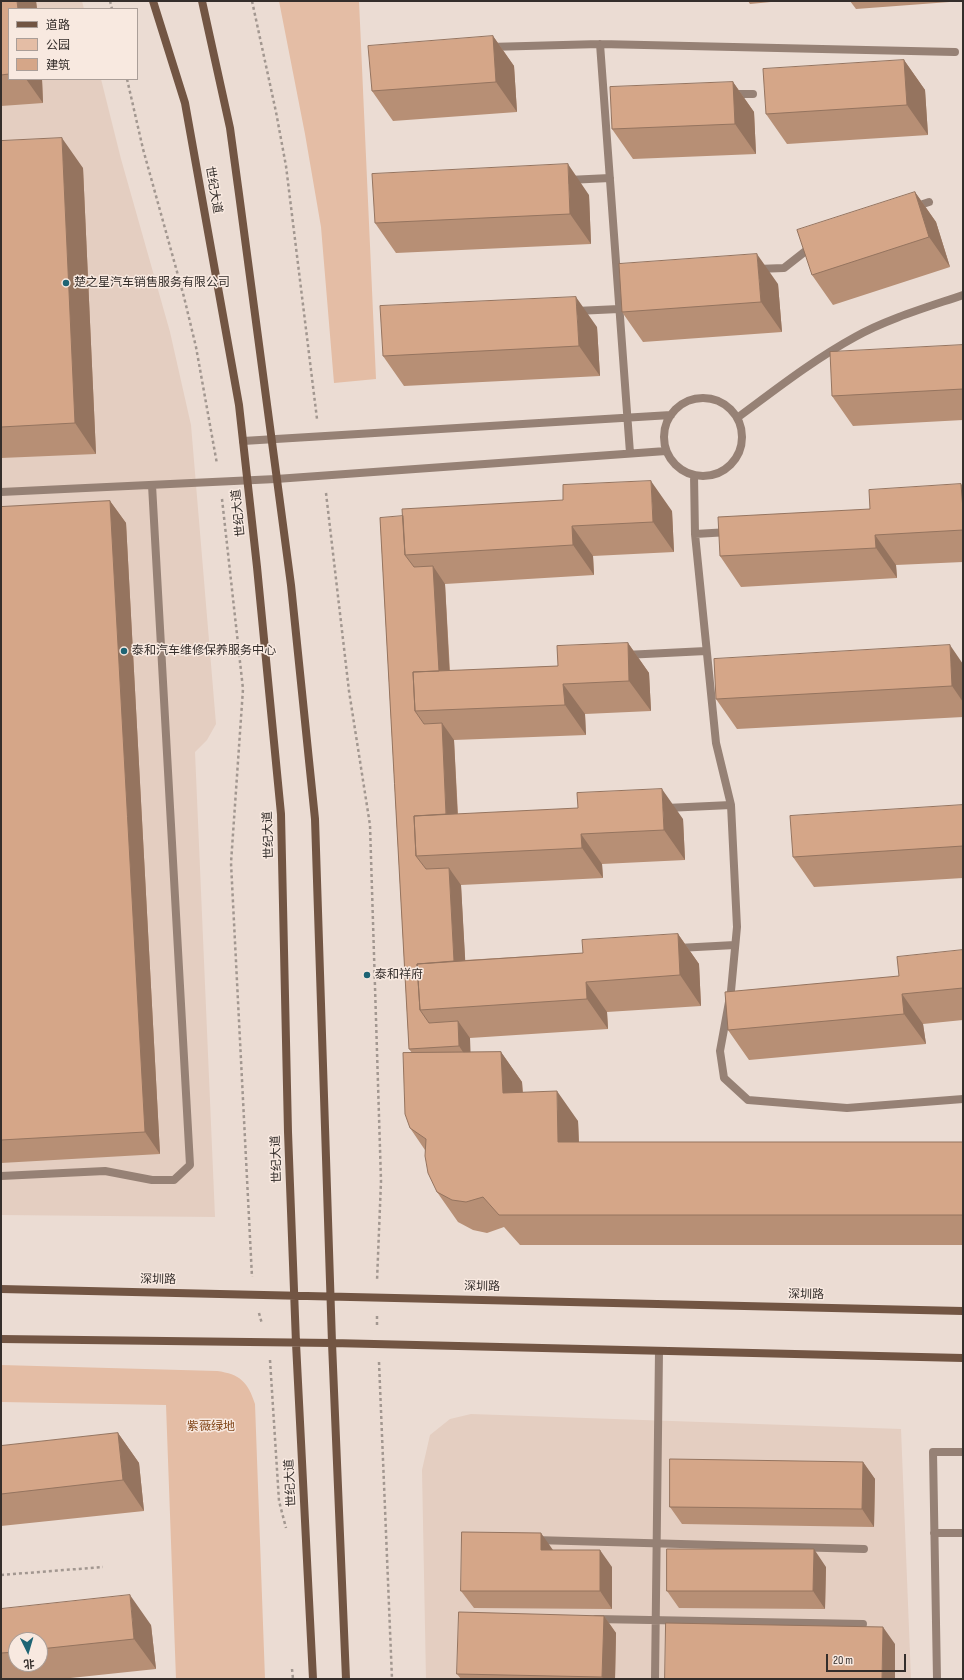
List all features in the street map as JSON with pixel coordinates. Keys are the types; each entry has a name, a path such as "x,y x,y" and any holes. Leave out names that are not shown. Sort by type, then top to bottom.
{"street":[{"name":"世纪大道","path":"153,1 185,103 224,312 239,405 248,480 281,814 288,1132 296,1343 312,1679"},
{"name":"世纪大道","path":"202,1 230,128 291,585 315,819 332,1343 346,1679"},
{"name":"深圳路","path":"1,1289 963,1311"},
{"path":"1,1339 332,1343 963,1358"}],"lane":[{"path":"600,44 607,96 610,178 621,276 619,310 630,453"},
{"path":"480,48 600,44 955,52"},
{"path":"722,94 753,94"},
{"path":"563,180 610,178"},
{"path":"907,210 929,202"},
{"path":"752,269 784,268 812,247 819,244"},
{"path":"737,418 817,360 857,336 910,313 963,295"},
{"path":"564,311 619,310"},
{"path":"704,398 717,401 728,408 737,418 741,430 742,443 738,455 730,466 720,473 707,476 694,475 682,471 672,462 666,451 664,439 665,426 670,415 679,406 691,400 704,398"},
{"path":"243,441 670,415"},
{"path":"1,492 276,479 666,451"},
{"path":"694,475 695,534 706,651 713,672 716,743 731,805 737,927 731,991 732,1009 720,1051 724,1078 748,1100 847,1108 963,1099"},
{"path":"1,1176 104,1171 152,1180 174,1180 190,1165 152,485"},
{"path":"695,534 741,531"},
{"path":"619,655 706,651"},
{"path":"660,809 731,805"},
{"path":"666,948 735,945"},
{"path":"655,1679 659,1351"},
{"path":"937,1679 933,1452 963,1452"},
{"path":"934,1533 963,1533"},
{"path":"526,1539 864,1549"},
{"path":"585,1619 864,1624"}],"path":[{"path":"252,1 286,166 320,436"},
{"path":"128,80 143,149 191,325 220,482 243,689 232,864 253,1294 269,1343 279,1501 287,1532"},
{"path":"324,475 349,691 370,825 382,1182 376,1297 392,1679"},
{"path":"1,1575 103,1567"},
{"path":"292,1664 293,1679"}],"shaded area":[{"path":"1,1 82,1 84,8 8,8 8,80 101,80 121,159 170,332 191,425 216,724 207,740 195,752 215,1217 1,1215"},
{"path":"471,1414 901,1429 911,1679 426,1679 422,1470 430,1435 450,1419"}],"green space":[{"path":"279,1 359,1 376,379 334,383 321,227 305,134"},
{"name":"紫薇绿地","path":"1,1365 217,1371 232,1374 242,1380 249,1390 255,1404 265,1679 176,1679 166,1405 1,1402"}],"building":[{"path":"1,1 17,1 18,8 8,8 8,74 1,75"},
{"path":"493,36 496,82 372,91 368,46"},
{"path":"904,60 907,105 766,114 763,69"},
{"path":"733,82 735,124 612,129 610,87"},
{"path":"62,138 75,423 1,427 1,141"},
{"path":"568,164 570,214 375,223 372,174"},
{"path":"915,192 929,237 812,275 797,230"},
{"path":"757,254 761,302 622,312 619,264"},
{"path":"576,297 579,346 383,356 380,306"},
{"path":"963,345 963,389 832,396 830,352"},
{"path":"651,481 653,522 572,526 573,545 405,555 402,509 563,500 563,485"},
{"path":"961,484 963,530 875,535 876,548 720,556 718,517 870,509 869,490"},
{"path":"110,501 145,1132 1,1140 1,507"},
{"path":"403,516 405,555 414,567 433,566 439,671 413,672 415,711 424,724 442,723 446,814 414,816 416,856 426,869 449,868 454,961 417,964 420,1010 429,1023 458,1021 459,1046 409,1049 380,518"},
{"path":"628,643 629,681 563,684 565,705 415,711 413,672 558,666 557,646"},
{"path":"950,645 952,686 716,699 714,659"},
{"path":"662,789 664,830 581,834 582,848 416,856 414,816 578,808 577,793"},
{"path":"963,805 963,846 793,857 790,816"},
{"path":"678,934 680,975 586,982 587,999 420,1010 417,964 583,953 582,940"},
{"path":"963,950 963,988 902,994 904,1014 728,1030 725,992 899,976 897,957"},
{"path":"501,1052 503,1093 557,1091 558,1142 963,1142 963,1215 499,1215 483,1197 466,1202 452,1200 437,1192 428,1173 425,1156 426,1139 410,1128 405,1114 403,1053"},
{"path":"118,1433 123,1480 1,1494 1,1446"},
{"path":"670,1459 863,1462 862,1509 670,1507"},
{"path":"462,1532 541,1533 541,1550 600,1550 600,1591 461,1591"},
{"path":"667,1549 814,1549 813,1591 667,1591"},
{"path":"130,1595 134,1639 48,1648 48,1632 8,1632 8,1653 1,1653 1,1609"},
{"path":"459,1612 604,1616 602,1677 457,1674"},
{"path":"666,1623 883,1627 882,1679 665,1679"}],"place":[{"name":"楚之星汽车销售服务有限公司","path":"66,283"},
{"name":"泰和汽车维修保养服务中心","path":"124,651"},
{"name":"泰和祥府","path":"367,975"}]}
